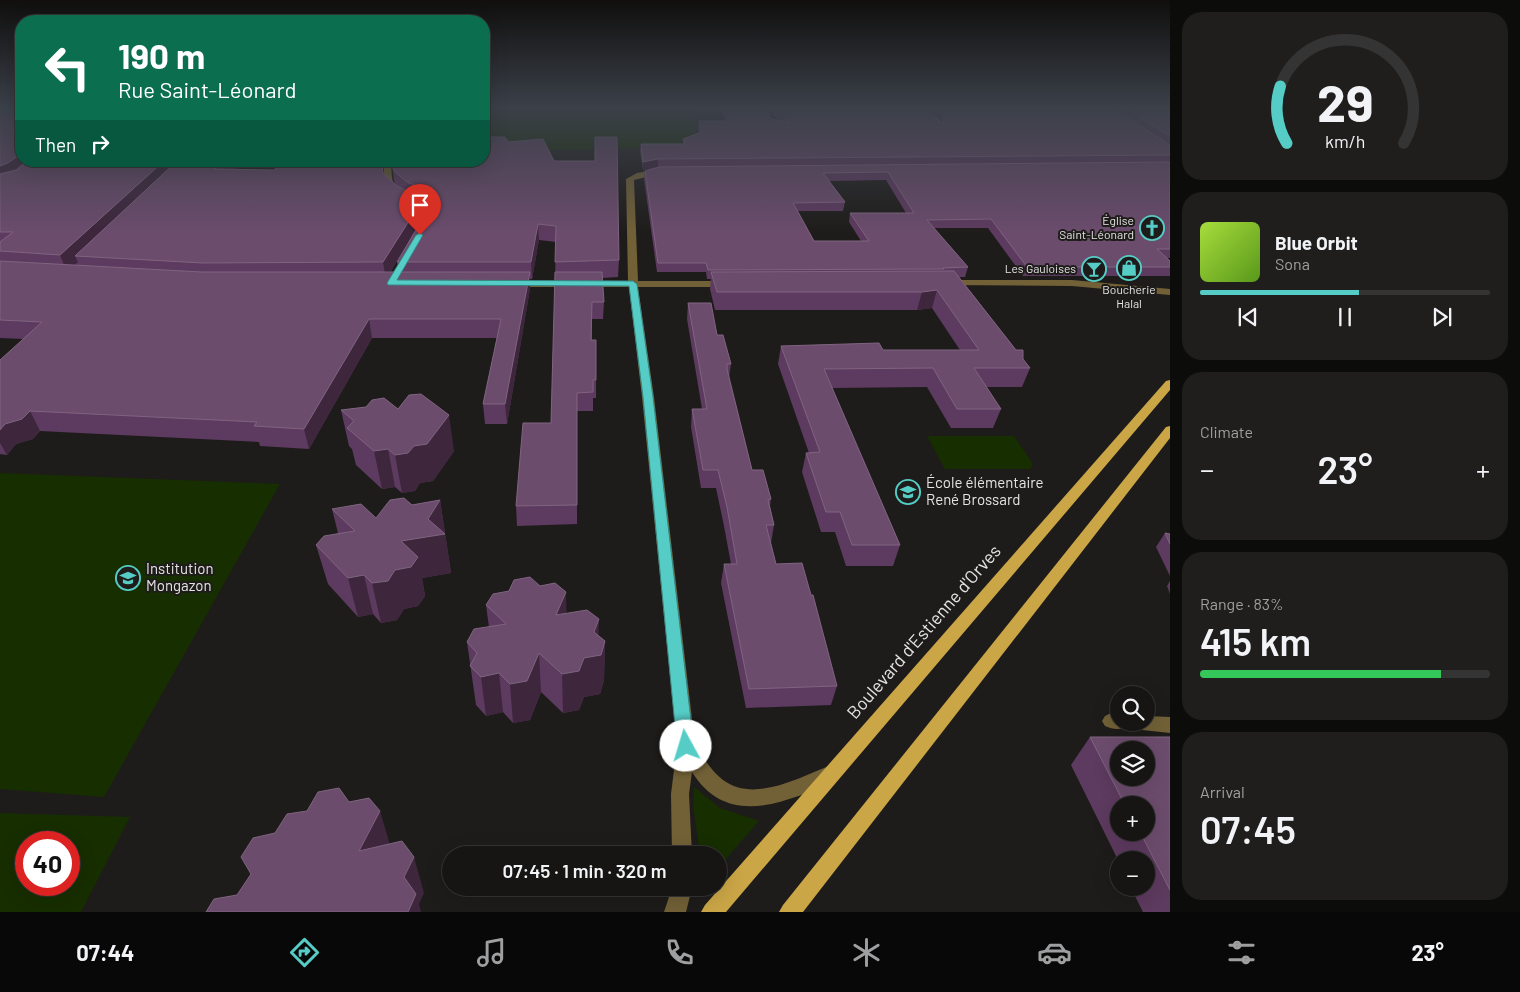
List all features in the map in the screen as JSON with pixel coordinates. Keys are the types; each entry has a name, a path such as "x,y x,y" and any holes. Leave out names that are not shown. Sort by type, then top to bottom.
{"main road":[{"name":"Boulevard d'Estienne d'Orves","path":"712,912 1170,383"},
{"path":"790,912 1170,430"}],"street":[{"path":"387,167 389,183 398,197 426,210 429,218 428,222 418,237"},
{"path":"666,171 640,175 630,180 633,284 648,397 686,746 680,794 682,846"},
{"path":"935,283 1072,283 1170,292"},
{"path":"499,284 735,284"},
{"path":"1155,724 1170,725"},
{"path":"686,746 696,765 705,776 725,791 737,797 750,800 766,798 829,775"},
{"path":"675,912 680,896"}],"green space":[{"path":"927,436 1014,436 1033,464 1030,469 945,469"},
{"path":"0,473 280,484 104,797 0,789"},
{"path":"694,787 720,808 759,821 727,858 727,846 699,846 693,804"},
{"path":"0,813 130,817 81,912 0,912"}],"building":[{"path":"0,151 15,151 15,158 0,166"},
{"path":"490,151 549,151 554,161 595,161 595,151 617,151 619,260 555,262 556,226 538,224 531,262 397,262 433,201 428,191 407,182 395,172 392,167 490,167"},
{"path":"642,151 1170,151 1170,155 658,159 643,162"},
{"path":"1170,162 1170,249 1157,249 1170,261 1170,267 1027,267 991,219 927,220 968,267 944,269 708,270 706,263 658,263 645,171 659,167","holes":["888,172 914,213 850,213 869,241 814,241 793,203 845,202 823,173"]},
{"path":"20,167 157,167 60,255 0,251 0,242 13,232 0,232 0,174 16,170"},
{"path":"171,167 274,170 277,167 382,167 383,173 397,186 419,197 421,202 383,262 203,263 75,256"},
{"path":"0,261 202,272 530,272 505,404 483,404 501,319 369,319 304,429 254,426 257,422 30,411 22,419 5,424 0,430 0,360 42,322 0,320"},
{"path":"954,271 1016,350 1023,350 1023,359 1030,368 974,368 1001,409 957,409 933,368 824,369 900,545 852,545 840,512 826,512 806,453 820,452 781,346 879,343 883,350 979,350 937,290 922,292 717,292 711,272"},
{"path":"555,272 602,272 604,302 592,302 591,340 596,340 596,380 593,380 593,392 577,393 577,505 516,506 523,423 551,423"},
{"path":"688,303 711,303 717,335 723,335 731,364 727,364 727,369 752,470 763,470 771,499 768,500 774,525 766,525 776,564 802,563 811,595 813,595 837,686 749,689 724,564 737,564 727,507 718,470 703,470 692,409 707,409"},
{"path":"421,394 449,415 427,444 414,446 408,453 395,455 388,449 374,451 347,428 354,421 341,410 366,407 372,400 384,398 398,409 409,395"},
{"path":"404,498 412,505 440,500 428,519 445,534 401,541 418,557 411,567 395,570 388,581 372,583 364,575 348,578 316,545 324,536 355,531 332,509 361,504 376,518 390,500"},
{"path":"1165,533 1170,534 1170,544"},
{"path":"530,577 540,586 555,583 566,592 556,615 587,610 599,619 594,632 605,641 601,655 584,658 579,671 562,674 539,653 527,681 510,684 499,673 481,677 470,666 477,653 467,642 474,629 506,624 486,605 493,594 509,591 514,580"},
{"path":"1090,737 1170,737 1170,890 1155,861 1155,851 1150,851 1145,841 1155,841 1155,796 1120,796 1115,786 1155,786 1155,741 1110,741 1110,776"},
{"path":"339,788 349,802 369,798 380,811 359,851 402,841 414,857 404,877 416,894 408,912 206,912 214,899 237,895 251,874 241,857 253,838 275,833 287,814 307,811 318,792"}],"place":[{"name":"Église Saint-Léonard","path":"1152,228"},
{"name":"Boucherie Halal","path":"1129,268"},
{"name":"Les Gauloises","path":"1094,269"},
{"name":"École élémentaire René Brossard","path":"908,492"},
{"name":"Institution Mongazon","path":"128,578"}],"route":[{"path":"420,235 391,283 633,284 648,397 686,746"}]}
